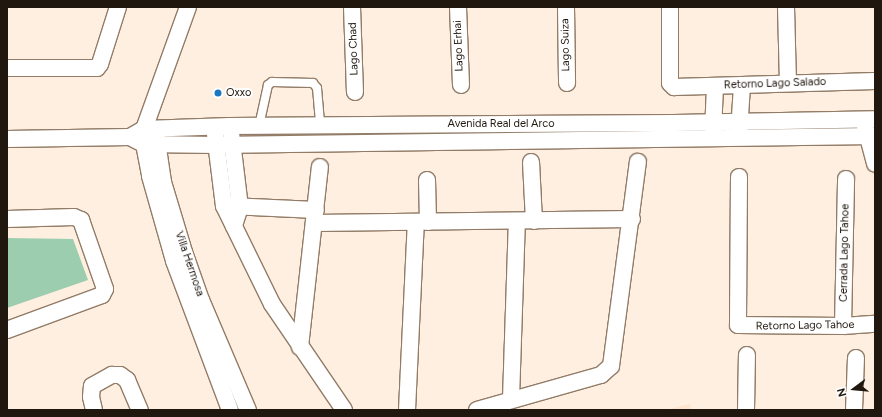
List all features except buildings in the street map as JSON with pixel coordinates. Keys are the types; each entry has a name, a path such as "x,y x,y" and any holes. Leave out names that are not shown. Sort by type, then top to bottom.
{"street":[{"path":"7,68 97,68 118,7"},
{"path":"150,136 151,112 188,7"},
{"name":"Lago Chad","path":"352,7 355,92"},
{"name":"Lago Erhai","path":"458,7 461,85"},
{"name":"Lago Suiza","path":"566,7 567,83"},
{"name":"Retorno Lago Salado","path":"670,7 670,83 674,87 875,81"},
{"path":"786,7 788,83"},
{"path":"738,140 742,85"},
{"path":"713,140 715,86"},
{"path":"869,119 875,164"},
{"name":"Avenida Real del Arco","path":"150,136 224,145 437,132 714,121 869,119"},
{"path":"230,126 224,145 224,206 272,304 344,410"},
{"name":"Avenida Real del Arco","path":"7,139 150,136 230,126 320,126 437,132 713,140 871,136"},
{"path":"214,127 224,145 240,207 234,226"},
{"name":"Villa Hermosa","path":"150,136 152,183 174,261 230,410"},
{"name":"Villa Hermosa","path":"150,136 184,252 201,300 248,410"},
{"path":"531,162 534,220"},
{"path":"477,410 600,374 611,366 632,219 638,162"},
{"path":"300,347 320,167"},
{"name":"Retorno Lago Tahoe","path":"739,177 738,323 742,327 843,326 875,324"},
{"name":"Cerrada Lago Tahoe","path":"843,326 846,179"},
{"path":"407,410 422,222 427,180"},
{"path":"224,206 315,217 422,222 632,219"},
{"path":"7,219 74,218 81,220 105,289 102,295 7,330"},
{"path":"511,399 517,221"},
{"path":"746,410 747,355"},
{"path":"854,410 856,358"},
{"path":"94,410 91,397 92,386 102,378 116,375 126,380 140,410"}],"lane":[{"path":"259,126 268,85 272,82 313,83 317,88 320,126"}],"shaded area":[{"path":"690,404 691,410 666,410"}],"green space":[{"path":"7,238 73,239 88,280 7,308"}],"place":[{"name":"Oxxo","path":"218,93"}]}
